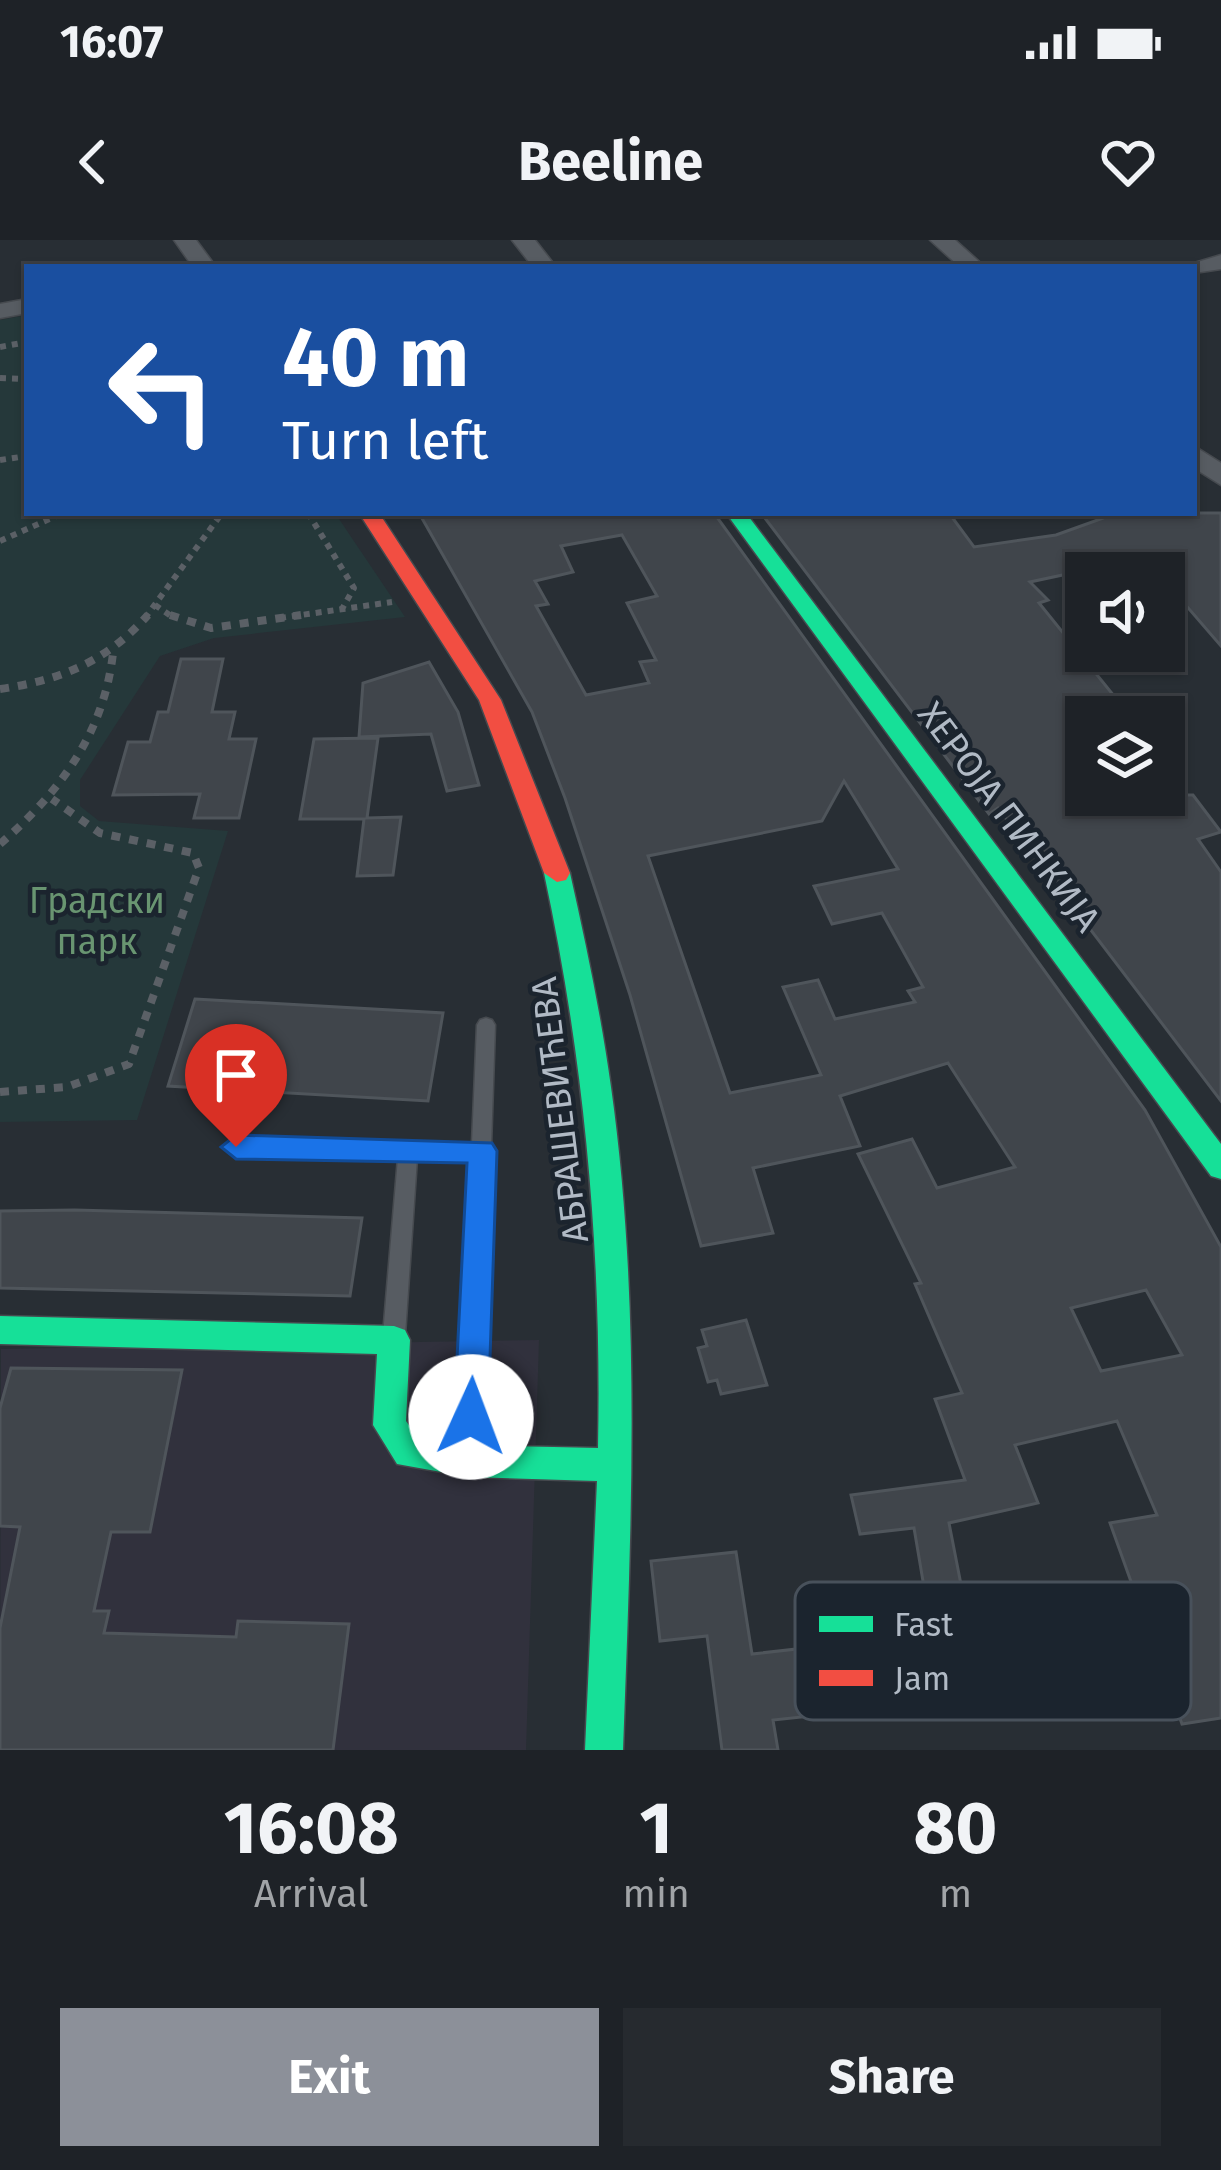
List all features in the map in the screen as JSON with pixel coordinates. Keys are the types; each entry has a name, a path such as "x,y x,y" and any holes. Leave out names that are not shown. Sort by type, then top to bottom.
{"street":[{"path":"524,240 543,264"},
{"path":"941,240 970,264"},
{"path":"1197,457 1221,477"},
{"name":"АБРАШЕВИЋЕВА","path":"371,516 504,727 525,778 578,956 614,1224 615,1465 604,1750"},
{"name":"ХЕРОЈА ПИНКИЈА","path":"738,516 1221,1167"},
{"path":"0,1330 394,1340 392,1436 409,1453 469,1461 615,1465"}],"lane":[{"path":"469,1461 486,1025"},
{"path":"236,1147 482,1151"},
{"path":"394,1340 408,1150"}],"path":[{"path":"0,541 56,516"},
{"path":"0,689 46,682 126,644 220,516"},
{"path":"310,516 354,589 342,610"},
{"path":"154,605 180,622 211,628 422,595"},
{"path":"0,844 52,799 112,686 113,652"},
{"path":"0,1092 58,1092 100,1080 129,1064 199,868 193,853 99,836 76,825 52,799"}],"shaded area":[{"path":"539,1340 526,1750 0,1750 1,1349"}],"green space":[{"name":"Градски парк","path":"24,316 24,516 337,516 405,617 214,638 160,656 80,780 80,806 99,821 228,831 137,1120 0,1122 0,320"}],"building":[{"path":"1221,513 1221,646 1185,604 1185,552 1065,552 1065,575 1030,582 1048,600 1039,603 1065,635 1065,672 1095,672 1114,696 1065,696 1065,816 1185,816 1185,795 1193,795 1221,832 1198,839 1221,872 1221,1101 998,808 989,814 763,516 951,516 974,547 1056,535 1109,516"},
{"path":"421,516 716,516 1145,1110 1221,1247 1221,1718 1182,1724 1181,1720 1191,1720 1191,1582 1131,1582 1110,1523 1157,1515 1117,1421 1015,1445 1038,1503 949,1523 960,1582 923,1582 914,1528 860,1534 851,1495 965,1480 935,1399 962,1393 915,1284 921,1283 858,1154 912,1139 937,1188 1015,1167 948,1063 840,1096 860,1146 753,1168 773,1233 701,1246 630,995 532,712","holes":["622,535 657,596 627,603 656,660 640,662 649,683 586,695 536,606 548,604 535,581 573,572 561,546","844,781 898,869 814,886 832,924 882,913 923,987 908,991 915,1002 835,1019 818,980 783,987 821,1075 730,1093 648,856 822,821","1146,1290 1182,1355 1101,1371 1071,1308"]},
{"path":"181,659 223,659 212,712 235,712 229,739 256,739 239,818 194,818 200,794 113,795 128,742 150,742 158,712 168,712"},
{"path":"429,662 458,712 479,785 447,791 431,734 359,737 363,683"},
{"path":"378,738 367,818 401,817 393,875 357,876 364,819 300,819 314,739"},
{"path":"195,999 443,1013 428,1101 168,1086"},
{"path":"0,1211 362,1218 350,1296 0,1288"},
{"path":"746,1320 767,1385 721,1394 717,1380 708,1382 698,1348 707,1346 702,1330"},
{"path":"11,1368 182,1370 150,1532 111,1532 94,1611 109,1611 104,1633 236,1637 238,1621 349,1624 333,1750 0,1750 0,1628 20,1527 0,1526 0,1408"},
{"path":"736,1552 752,1654 795,1649 795,1718 773,1720 778,1750 722,1750 707,1636 660,1641 651,1561"}],"traffic: fast":[{"path":"738,516 1221,1167"},
{"path":"557,873 581,981 608,1199 615,1419 604,1750"},
{"path":"0,1330 394,1340 389,1425 409,1453 469,1461 615,1465"}],"traffic: jam":[{"path":"371,516 490,700 557,873"}],"route":[{"path":"236,1147 482,1151 471,1417"}]}
